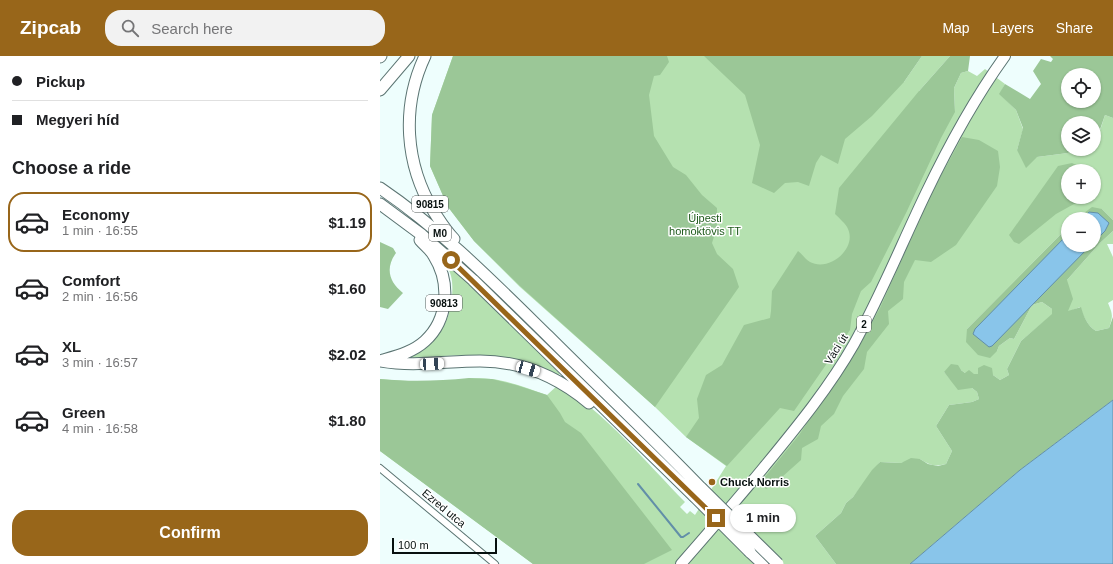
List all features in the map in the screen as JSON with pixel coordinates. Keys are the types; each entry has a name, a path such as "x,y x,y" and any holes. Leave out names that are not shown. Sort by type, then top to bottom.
{"highway":[{"path":"380,90 409,56"},
{"name":"90815","path":"425,56 414,84 408,126 410,150 417,177 427,200 438,218 452,237 481,265 495,284"},
{"name":"M0","path":"380,188 411,210 451,243 495,284 697,492 763,564"},
{"name":"M0","path":"380,204 440,249 618,422 778,564"},
{"name":"90813","path":"380,361 412,350 424,342 432,333 442,314 446,287 439,264 434,255 412,233 406,223"},
{"path":"380,361 395,364 480,361 520,366 536,371 560,382 579,395 603,415 618,422"}],"main road":[{"name":"Váci út","path":"681,564 794,430 825,388 853,346 891,272 925,194 953,137 990,77 1005,56"}],"street":[{"name":"Ezred utca","path":"380,468 495,564"}],"green space":[{"name":"Újpesti homoktövis TT","path":"453,56 872,56 904,82 922,56 950,56 919,91 955,112 954,88 961,73 968,71 977,76 985,69 1005,84 1000,94 1016,110 1023,129 1017,150 1037,157 1061,154 1061,156 1101,156 1101,127 1105,115 1113,118 1113,220 1102,209 1092,212 1061,212 1061,234 967,329 997,351 999,346 1010,338 1014,339 1032,305 1042,302 1052,309 1053,314 1021,341 1007,369 1009,375 1000,380 993,375 965,373 961,370 944,372 950,379 972,388 977,392 979,399 972,402 949,405 936,426 952,451 946,464 932,465 920,459 901,463 880,462 853,497 846,503 841,513 815,536 836,564 533,564 380,451 380,379 404,381 445,381 485,378 512,383 547,395 559,384 593,409 625,439 685,502 680,507 687,514 690,511 695,515 726,466 686,437 655,407 520,287 474,241 448,207 430,166 432,115"},
{"name":"Újpesti homoktövis TT","path":"453,56 667,56 669,62 660,75 654,76 649,95 654,136 673,167 686,175 702,195 717,208 717,227 712,243 717,254 733,269 739,287 655,407 520,286 474,241 448,207 430,166 432,115"},
{"path":"704,56 922,56 904,82 872,116 845,139 838,164 821,155 816,163 809,186 798,182 785,183 774,193 752,183 760,145 745,95"},
{"path":"950,56 970,56 968,71 961,73 954,88 955,112 871,282 861,291 852,314 850,330 794,411 780,408 727,466 686,437 699,418 697,399 706,375 722,365 744,325 770,318 772,291 798,251 810,262 825,264 840,257 845,251 849,244 850,237 848,229 835,214 839,188 919,91"},
{"path":"1050,56 1113,56 1113,118 1105,115 1101,127 1101,116 1061,116 1061,154 1037,157 1026,168 1017,150 1023,128 1016,110 999,94 1005,84 1030,99 1041,84 1033,71 1041,59 1051,62 1053,59"},
{"path":"962,137 979,140 998,151 1000,167 997,186 956,245 931,262 915,260 904,282 903,299 888,311 889,324 867,352 864,369 843,396 834,414 821,426 818,439 802,448 801,460 773,485 766,489 760,483 799,435 858,348 880,308 931,194"},
{"path":"1061,165 1061,204 1074,204 1056,214 1019,244 1014,242 1009,235 1058,166"},
{"path":"1092,207 1102,209 1113,220 1113,231 1101,242 1101,212 1085,212"},
{"path":"1113,231 1113,244 1107,244 1113,257 1113,300 1108,303 1112,313 1112,318 1109,328 1096,331 1084,317 1080,307 1068,312 1067,280 1092,252 1101,252 1101,242"},
{"path":"1061,234 1061,252 1092,252 1067,280 1073,299 1068,311 1081,307 1086,320 1096,331 1109,328 1113,317 1113,400 1020,470 910,564 836,564 815,536 841,513 846,503 853,497 872,470 880,462 901,463 911,458 920,459 928,464 938,466 946,464 952,451 936,426 949,405 972,402 979,399 977,392 972,388 958,390 944,372 951,364 958,365 965,373 969,370 974,374 978,374 978,368 984,365 992,368 993,375 1000,380 1009,375 1007,369 1021,341 1052,314 1052,309 1042,302 1032,305 1014,339 1010,338 999,346 997,351 990,358 978,355 966,342 967,329"},
{"path":"380,242 393,248 396,253 390,264 390,274 394,284 403,293 388,309 380,307"},
{"path":"448,262 560,374 558,375 541,366 503,357 464,355 406,358 439,333 446,322 452,298 451,276 446,264"},
{"path":"469,378 492,379 547,395 565,422 581,433 672,550 644,564 533,564 380,451 380,379 424,381"}],"water":[{"path":"1101,216 1109,223 1101,235"},
{"path":"1061,241 1061,252 1084,252 992,346 989,347 973,334 975,329"},
{"path":"1113,400 1113,564 910,564 1020,470"}],"waterway":[{"path":"638,484 681,537 689,533"}],"place":[{"name":"Chuck Norris","path":"712,482"}],"route":[{"path":"451,260 716,518"}]}
